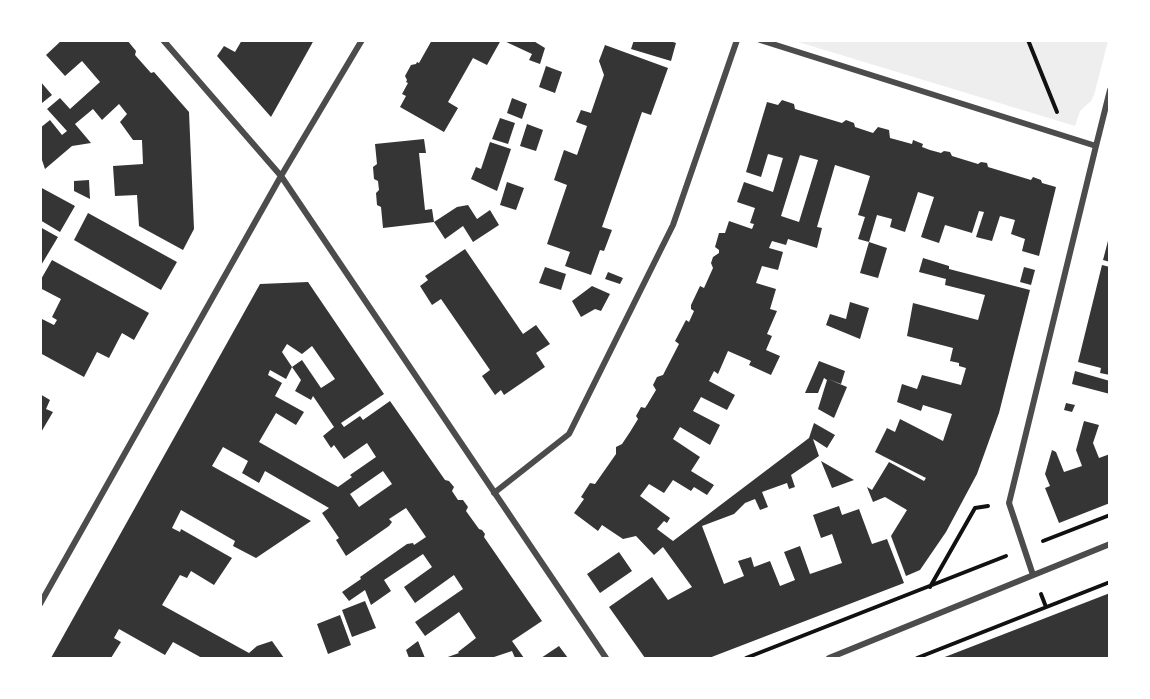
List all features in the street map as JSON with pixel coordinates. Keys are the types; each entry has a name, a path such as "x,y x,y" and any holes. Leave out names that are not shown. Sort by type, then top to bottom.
{"street":[{"path":"163,40 281,176 606,658"},
{"path":"40,604 281,176 362,40"},
{"path":"494,493 569,434 674,225 737,40"},
{"path":"760,40 1096,146"},
{"path":"1034,575 1009,503 1110,90"},
{"path":"829,658 1110,544"}],"path":[{"path":"1028,40 1067,136"},
{"path":"930,587 975,508 1009,503"},
{"path":"746,658 1110,515"},
{"path":"917,658 1110,582"}],"shaded area":[{"path":"795,41 1108,41 1094,95 1080,111 1075,126"}],"building":[{"path":"62,40 127,40 136,51 135,55 151,73 154,72 189,112 194,229 183,250 139,226 137,195 115,196 113,166 143,164 142,140 133,140 120,122 127,114 119,104 102,120 93,109 75,124 91,143 72,146 45,169 40,154 40,128 50,120 62,135 67,131 47,109 60,98 70,109 100,82 82,61 65,76 46,55"},
{"path":"242,40 314,40 271,117 217,56 224,46 235,52"},
{"path":"432,40 501,40 487,65 473,58 448,102 458,108 444,132 400,107 406,96 402,94 408,83 405,76 411,65 419,63"},
{"path":"502,40 532,40 545,48 540,64 529,60 532,54"},
{"path":"634,40 667,40 676,43 671,61 631,49"},
{"path":"605,45 668,68 651,115 642,112 602,227 612,230 604,251 600,250 591,275 565,266 570,252 547,244 567,185 554,180 564,150 577,155 587,126 576,122 581,110 591,113 604,75 599,61"},
{"path":"546,66 562,72 555,93 539,87"},
{"path":"40,81 52,95 42,103 40,101"},
{"path":"512,98 527,104 522,119 507,113"},
{"path":"782,100 794,104 795,109 842,123 846,120 854,123 855,127 873,133 878,127 889,130 890,138 912,144 913,140 930,150 941,153 950,152 952,156 978,164 987,163 988,167 1031,180 1033,177 1041,180 1042,183 1056,187 1039,256 1022,251 1025,239 1011,234 1015,220 1000,216 992,241 976,237 984,212 979,211 972,233 945,225 939,243 921,237 934,197 918,192 905,232 890,227 892,219 877,215 869,242 858,239 865,217 858,215 870,176 835,165 817,227 822,228 817,248 788,239 786,245 772,241 769,248 783,252 778,270 762,266 756,283 776,289 770,309 777,311 767,334 772,336 766,350 780,356 771,375 749,365 751,361 728,351 718,374 714,371 709,381 735,395 727,410 701,397 693,411 720,425 710,445 680,427 673,439 700,457 691,471 714,485 707,495 694,487 691,491 673,480 664,493 649,484 640,496 670,518 667,523 664,521 657,529 673,541 809,438 814,423 835,435 827,448 813,439 819,456 791,475 795,487 789,489 787,483 762,492 768,507 760,510 755,499 745,503 734,514 702,526 724,584 744,576 738,561 751,557 754,567 770,561 780,586 795,580 784,552 800,546 810,574 842,563 832,534 821,538 813,515 839,506 842,515 859,509 872,544 887,539 904,583 709,658 645,658 609,607 652,577 668,600 692,587 663,547 654,555 636,536 623,539 602,525 598,531 574,513 584,499 581,497 590,483 595,484 616,454 616,447 622,444 638,419 636,416 641,407 645,408 656,390 653,385 657,377 663,375 679,344 675,341 686,320 689,322 694,311 691,305 700,286 704,288 713,268 711,263 713,257 719,253 715,247 719,233 725,233 729,221 752,229 754,224 750,223 755,208 737,202 744,182 773,192 783,158 768,154 761,177 746,172 767,102 778,105","holes":["800,155 818,160 799,222 781,216"]},
{"path":"500,118 515,123 508,144 492,139"},
{"path":"527,124 543,130 536,151 520,146"},
{"path":"424,139 426,153 419,153 425,210 432,209 434,222 383,228 381,207 377,205 378,181 374,179 373,167 377,164 375,144"},
{"path":"490,142 511,149 497,191 471,179 476,167 481,169"},
{"path":"89,180 90,199 74,191 74,181"},
{"path":"507,182 524,188 516,210 500,205"},
{"path":"40,187 75,206 60,232 40,220"},
{"path":"468,205 477,219 490,210 499,225 473,242 463,226 445,239 434,222 457,207"},
{"path":"88,213 177,262 161,290 74,240"},
{"path":"40,227 58,237 40,267"},
{"path":"1110,237 1110,262 1103,260"},
{"path":"869,242 887,248 878,278 860,273"},
{"path":"465,249 523,334 536,325 550,344 536,353 545,367 504,395 501,390 495,395 482,376 490,370 441,299 432,305 420,286 428,280 425,276"},
{"path":"923,258 949,266 949,269 1030,290 999,413 977,474 946,532 920,570 906,576 891,536 907,510 885,497 873,502 867,487 872,490 889,462 924,481 926,478 875,452 887,428 895,432 900,419 943,441 952,414 923,405 921,411 897,402 902,384 917,389 922,375 961,385 966,368 950,361 953,348 907,336 913,303 978,320 985,295 945,285 946,279 919,272"},
{"path":"52,260 149,313 134,340 122,333 109,358 97,352 84,377 40,353 40,318 54,325 57,320 52,317 61,299 40,288 40,281"},
{"path":"1102,265 1110,267 1110,375 1100,373 1101,368 1078,362"},
{"path":"545,267 566,274 561,290 539,283"},
{"path":"1024,267 1035,270 1031,285 1020,282"},
{"path":"608,272 623,278 620,284 605,279"},
{"path":"308,282 384,394 341,423 344,427 360,416 363,420 390,401 445,480 454,487 452,491 458,500 463,500 468,507 466,511 485,534 484,537 542,621 512,641 524,658 515,658 512,651 491,658 445,658 459,653 476,638 459,612 425,636 415,622 463,589 454,575 415,603 404,587 432,567 423,554 384,580 391,591 371,605 365,590 349,601 342,592 361,579 360,577 407,544 413,543 414,545 426,537 406,508 389,519 392,522 389,526 346,556 336,540 339,538 322,513 329,508 265,471 259,483 242,473 248,461 223,447 212,466 311,521 256,558 233,546 235,541 181,510 172,528 180,532 181,529 232,558 214,585 191,571 187,578 180,575 162,605 249,653 257,646 272,641 284,658 202,658 173,642 165,655 119,629 114,638 121,642 111,658 51,658 260,284","holes":["287,344 302,354 312,346 335,379 321,388 302,360 292,367 282,352","292,367 301,380 295,391 311,400 313,396 334,427 323,436 331,448 334,445 344,459 367,443 376,457 350,475 352,477 338,487 259,442 276,413 296,425 304,412 275,396 282,383 268,375 270,370 286,379","383,471 392,484 359,507 350,494"]},
{"path":"592,286 610,294 601,311 595,309 581,317 572,301"},
{"path":"850,302 869,308 860,339 826,325 830,314 846,319"},
{"path":"819,361 845,371 841,384 828,379 847,387 834,418 818,409 827,380 824,378 818,393 805,393"},
{"path":"1075,371 1110,381 1110,394 1072,384"},
{"path":"40,394 50,400 46,409 53,412 40,434"},
{"path":"1066,403 1075,405 1072,412 1064,410"},
{"path":"1084,421 1099,425 1093,443 1099,458 1110,454 1110,503 1059,523 1045,488 1050,486 1045,474 1052,450 1056,452 1064,472 1082,466 1076,450"},
{"path":"821,461 854,480 832,488"},
{"path":"619,552 632,571 600,593 587,574"},
{"path":"1110,593 1110,658 942,658 950,655"},
{"path":"365,601 376,628 352,637 342,610"},
{"path":"340,615 351,645 328,654 317,624"},
{"path":"418,641 425,658 409,658 406,650"},
{"path":"559,646 568,658 541,658"}]}
